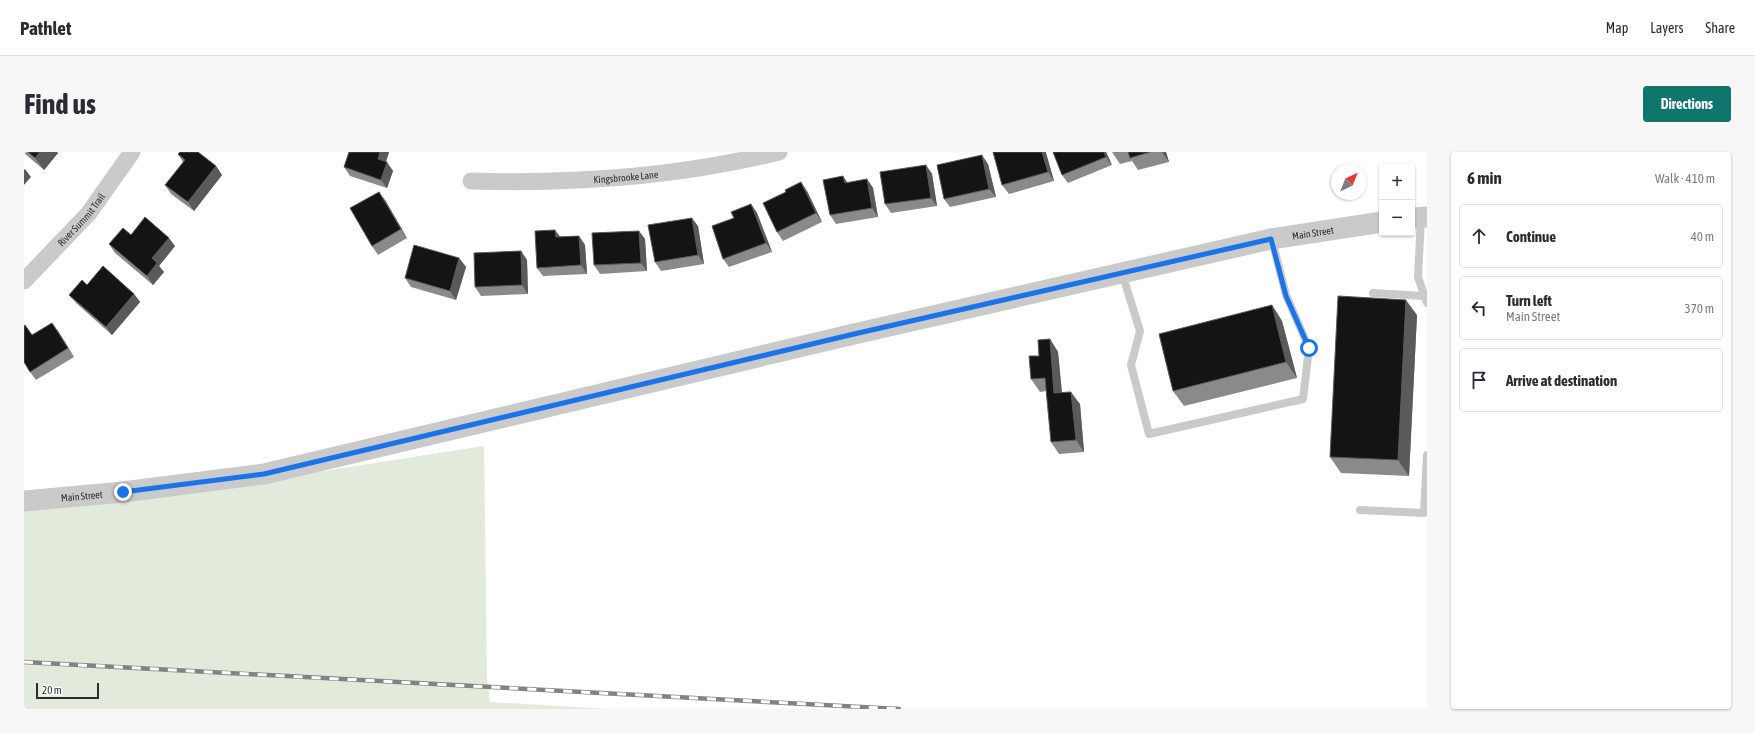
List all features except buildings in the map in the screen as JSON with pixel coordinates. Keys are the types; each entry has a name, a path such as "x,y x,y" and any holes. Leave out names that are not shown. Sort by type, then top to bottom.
{"street":[{"name":"River Summit Trail","path":"24,281 89,214 132,152"},
{"name":"Kingsbrooke Lane","path":"470,181 551,181 636,176 742,161 779,152"},
{"name":"Main Street","path":"24,501 123,492 264,474 854,334 1271,239 1379,222"}],"lane":[{"path":"1373,293 1426,299 1418,277 1420,217"},
{"path":"1122,273 1140,331 1131,366 1148,434 1302,399 1309,348 1286,296 1271,239"},
{"path":"1360,510 1424,513 1427,455"}],"green space":[{"path":"484,446 487,678 490,702 610,709 24,709 24,500 240,484"}],"railway":[{"path":"24,662 899,709"}],"route":[{"path":"123,492 264,474 854,334 1271,239 1286,296 1309,348"}]}
